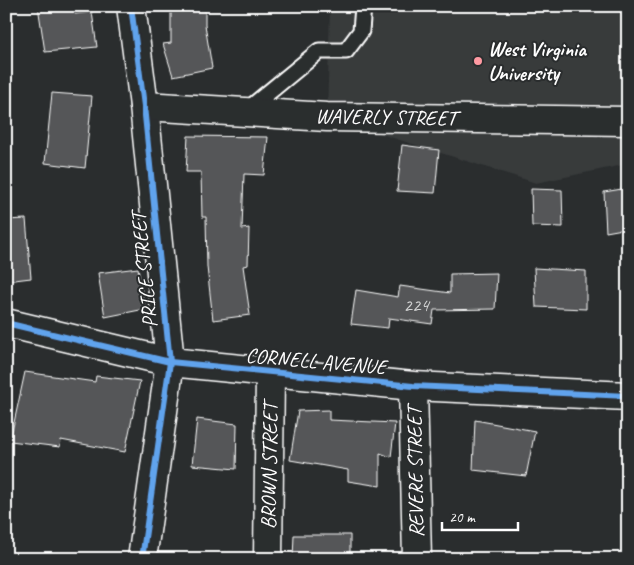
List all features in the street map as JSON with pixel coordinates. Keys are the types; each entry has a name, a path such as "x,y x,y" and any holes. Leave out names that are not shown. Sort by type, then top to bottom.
{"street":[{"name":"PRICE STREET","path":"131,6 144,106 170,362 142,559"},
{"name":"WAVERLY STREET","path":"144,106 327,116 628,121"},
{"name":"CORNELL AVENUE","path":"6,324 170,362 413,386 628,396"},
{"name":"BROWN STREET","path":"268,559 270,373"},
{"name":"REVERE STREET","path":"413,386 417,559"}],"lane":[{"path":"245,112 320,52 346,50 361,32 363,6"}],"shaded area":[{"name":"West Virginia University","path":"330,6 628,6 628,164 536,183 327,117"}],"building":[{"path":"38,6 74,6 75,14 92,12 97,47 45,52"},
{"path":"171,6 205,6 205,25 212,68 173,76 163,44 171,43"},
{"path":"52,93 92,96 85,168 45,163"},
{"path":"188,136 268,137 264,175 244,174 242,229 249,228 248,265 243,266 250,315 213,320 207,267 206,217 202,217 201,172 186,172"},
{"path":"402,145 439,150 435,193 397,191"},
{"path":"628,188 628,228 606,232 604,192"},
{"path":"531,189 562,190 563,227 532,226"},
{"path":"26,219 31,278 6,281 6,220"},
{"path":"138,268 145,309 105,317 98,273"},
{"path":"534,268 586,271 586,309 536,307"},
{"path":"497,273 495,309 434,310 432,324 389,318 388,328 351,324 356,290 398,297 400,286 450,293 450,274"},
{"path":"25,372 95,382 96,376 140,381 125,452 61,440 60,447 10,441"},
{"path":"329,410 329,420 395,423 391,457 380,453 380,486 348,481 348,470 290,460 298,411"},
{"path":"197,419 237,424 236,469 192,465"},
{"path":"475,420 535,431 526,476 473,470"},
{"path":"294,535 350,535 350,559 293,559"}],"cycle path":[{"path":"131,6 144,106 170,362 142,559"},
{"path":"6,323 170,362 413,386 628,396"}],"place":[{"name":"West Virginia University","path":"478,61"}]}
